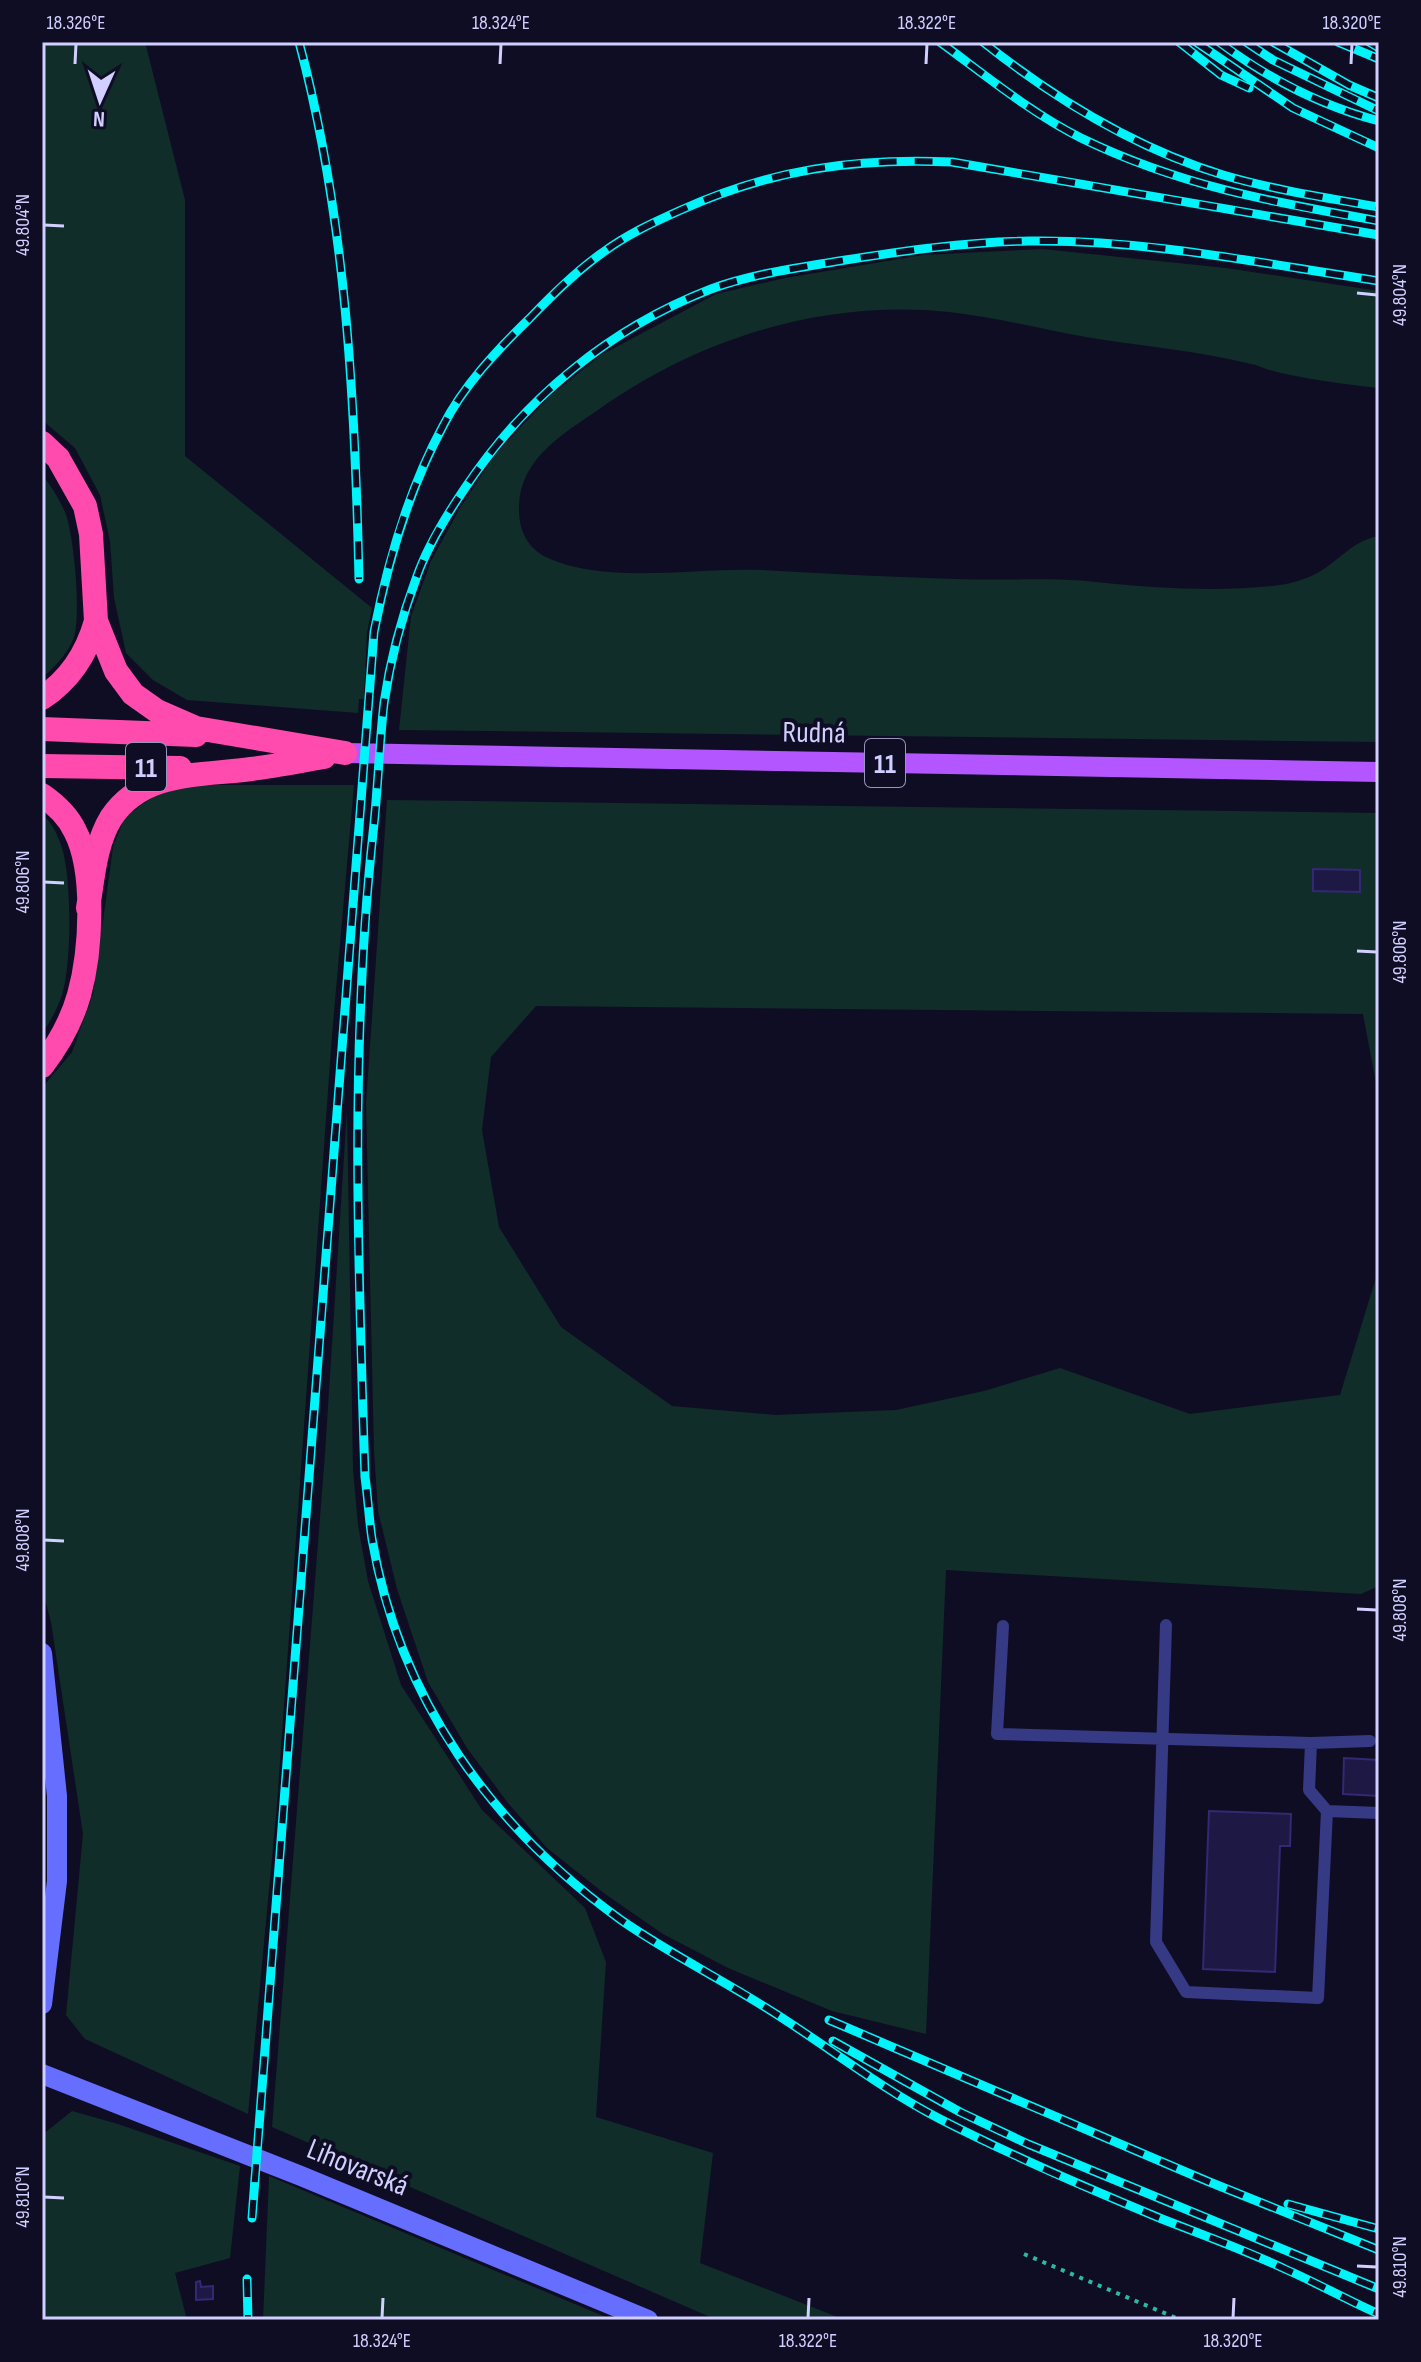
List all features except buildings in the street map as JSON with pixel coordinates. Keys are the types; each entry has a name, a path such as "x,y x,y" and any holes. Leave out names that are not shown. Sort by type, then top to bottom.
{"highway":[{"path":"42,443 58,458 85,506 91,534 96,621 116,671 133,694 157,711 196,728 250,737"},
{"path":"42,698 73,671 87,648 96,621"},
{"name":"11","path":"42,729 250,737 345,753"},
{"name":"11","path":"42,766 251,769 345,753"},
{"path":"88,908 102,836 123,804 150,785 179,776 251,769"},
{"path":"42,795 65,815 79,839 87,873 88,908 85,961 79,996 61,1037 42,1066"}],"main road":[{"name":"Rudná","path":"345,753 1379,772"}],"street":[{"path":"42,1653 57,1796 57,1881 42,2004"},
{"name":"Lihovarská","path":"42,2074 301,2176 648,2320"}],"lane":[{"path":"1166,1625 1156,1942 1186,1992 1318,1998 1327,1811 1309,1790 1311,1743"},
{"path":"1003,1626 997,1734 1311,1743 1370,1741"},
{"path":"1327,1811 1379,1813"}],"path":[{"path":"1024,2254 1181,2320"}],"green space":[{"path":"42,42 145,42 185,200 185,456 372,608 367,633 364,699 359,699 358,713 187,700 153,680 126,653 114,598 110,541 100,495 75,448 42,420"},
{"path":"1042,249 1226,268 1379,291 1379,388 1310,379 1211,356 949,312 902,310 810,318 764,329 678,362 637,385 558,438 536,461 522,488 519,513 525,536 534,549 548,558 597,571 761,570 956,579 1061,580 1206,589 1250,588 1296,582 1319,572 1359,543 1379,536 1379,742 399,730 411,616 431,561 460,508 495,455 549,397 601,355 716,294 785,278 923,255"},
{"path":"42,475 57,497 68,523 76,576 77,614 73,640 60,660 42,678"},
{"path":"187,785 354,785 332,1035 277,1804 248,2114 85,2039 66,2015 83,1834 51,1622 42,1589 42,1088 72,1052 93,995 113,847 125,817 153,797"},
{"path":"387,800 1379,813 1379,1099 1363,1014 536,1006 491,1057 482,1130 499,1227 561,1327 672,1406 776,1415 896,1410 984,1391 1060,1368 1190,1414 1340,1395 1379,1268 1379,1586 1361,1594 946,1570 926,2034 832,2011 728,1968 663,1934 605,1894 547,1848 508,1803 467,1748 428,1682 397,1589 378,1511 374,1450 366,1104"},
{"path":"42,814 53,828 65,859 69,920 68,962 62,995 42,1033"},
{"path":"347,1110 353,1470 358,1525 368,1581 401,1685 482,1810 585,1908 606,1962 596,2117 713,2153 700,2263 845,2320 717,2320 272,2127 325,1454"},
{"path":"72,2111 240,2166 230,2258 175,2273 187,2320 42,2320 42,2135"},
{"path":"269,2176 613,2320 263,2320"}],"railway":[{"path":"299,42 315,108 338,242 351,376 359,579"},
{"path":"940,42 1044,117 1118,155 1227,190 1379,221"},
{"path":"983,42 1067,102 1158,151 1242,180 1379,207"},
{"path":"1179,42 1221,75 1249,88"},
{"path":"1196,42 1293,108 1379,148"},
{"path":"1219,42 1296,89 1379,121"},
{"path":"1246,42 1273,60 1379,111"},
{"path":"1273,42 1349,85 1379,98"},
{"path":"1338,42 1379,59"},
{"path":"1369,42 1379,48"},
{"path":"252,2218 374,632 409,501 451,411 471,382 506,342 564,284 611,246 650,224 715,196 814,169 881,162 952,162 1379,235"},
{"path":"1379,281 1205,254 1117,244 1029,241 934,248 791,269 711,289 638,324 573,369 515,424 458,499 421,564 397,639 384,703 366,913 358,1155 365,1477 372,1539 385,1597 404,1653 458,1755 493,1801 531,1844 621,1920 776,2014 919,2107 1050,2171 1255,2255 1379,2314"},
{"path":"829,2020 1207,2181 1379,2250"},
{"path":"833,2041 960,2112 1028,2144 1379,2289"},
{"path":"1288,2204 1379,2229"},
{"path":"247,2279 248,2320"}]}
